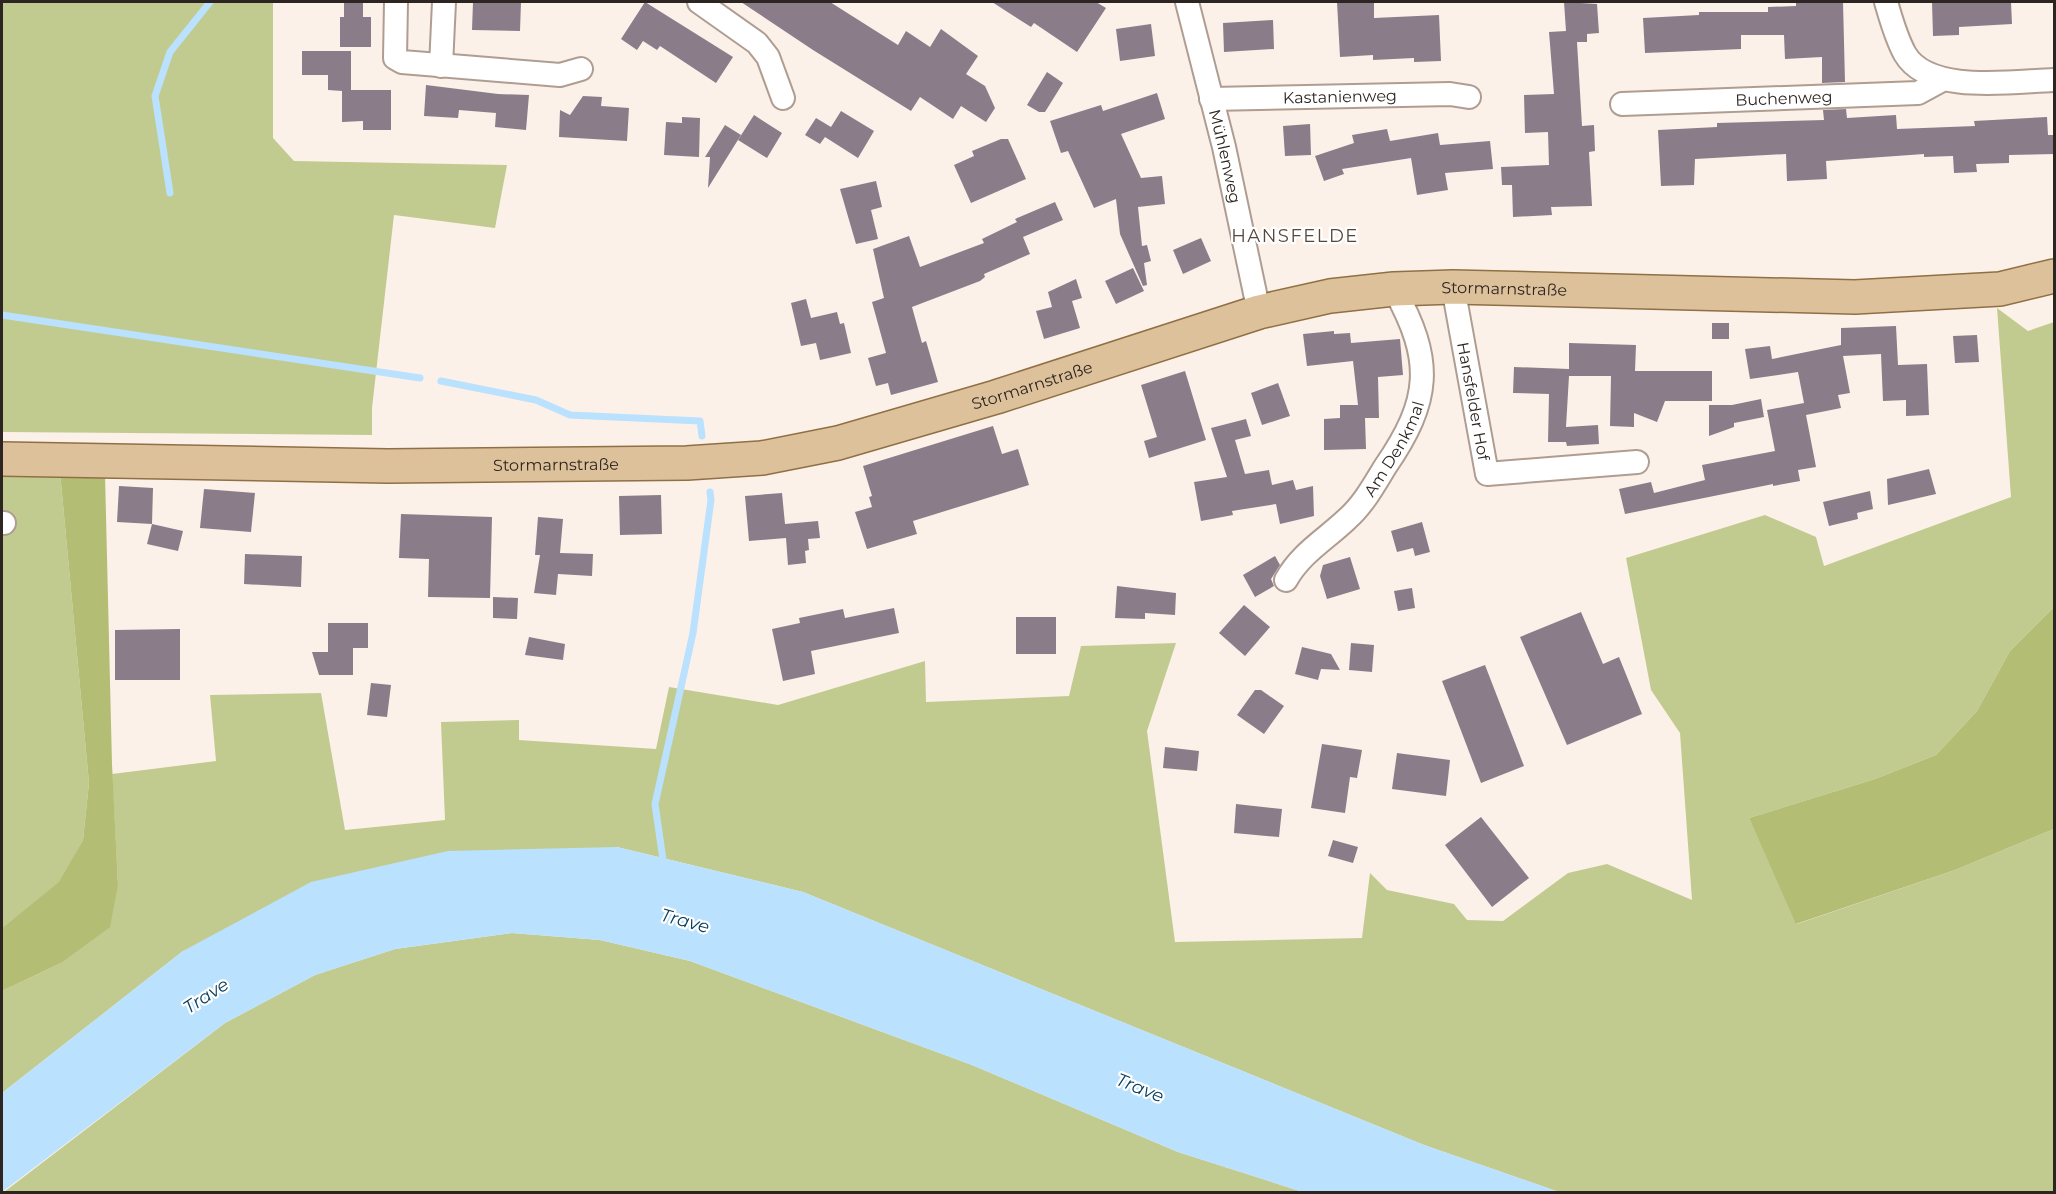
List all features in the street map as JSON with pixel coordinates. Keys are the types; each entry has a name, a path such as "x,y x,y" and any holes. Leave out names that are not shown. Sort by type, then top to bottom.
{"main road":[{"name":"Stormarnstraße","path":"2,459 388,466 687,463 762,458 849,440 996,396 1259,312 1330,296 1394,289 1453,287 1855,297 2000,290 2055,276"}],"street":[{"path":"396,2 395,58 402,62 560,75 581,69"},
{"path":"441,66 444,2"},
{"path":"699,2 757,43 768,57 783,98"},
{"name":"Mühlenweg","path":"1187,2 1227,158 1259,312"},
{"name":"Buchenweg","path":"1886,2 1906,56 1924,71 1942,80 1985,82 2055,80"},
{"name":"Buchenweg","path":"1622,104 1918,93 1942,80"},
{"name":"Kastanienweg","path":"1211,99 1450,94 1469,96"},
{"name":"Hansfelder Hof","path":"1453,287 1487,474 1637,462"},
{"name":"Am Denkmal","path":"1286,580 1296,562 1348,519 1360,506 1414,422 1424,378 1413,323 1394,289"}],"green space":[{"path":"2,2 273,2 273,138 294,161 507,165 495,228 394,215 372,408 372,435 2,432"},
{"path":"1997,308 2028,331 2054,322 2054,607 2010,651 1977,711 1936,755 1875,779 1749,818 1797,924 1955,870 2054,829 2054,1192 1559,1192 1424,1145 803,892 617,847 183,951 2,1093 2,991 61,963 118,885 112,774 216,761 210,695 321,693 345,830 445,820 441,722 519,720 519,740 656,749 669,687 778,705 925,661 926,702 1069,696 1081,646 1176,643 1147,731 1175,942 1362,938 1370,873 1387,890 1454,904 1467,920 1503,921 1568,873 1607,864 1692,900 1680,733 1651,690 1626,558 1765,515 1816,537 1824,566 2011,497"},
{"path":"2,471 60,472 89,783 83,840 60,882 2,928"},
{"path":"60,472 105,474 112,764 118,885 110,927 61,963 2,991 2,928 59,882 83,840 89,783"},
{"path":"2054,607 2054,829 1955,870 1796,924 1749,818 1875,779 1936,755 1977,711 2010,651"},
{"path":"512,933 600,940 690,961 972,1065 1178,1152 1303,1192 4,1192 225,1023 315,975 395,949"}],"water":[{"name":"Trave","path":"617,847 803,892 1424,1145 1559,1192 1303,1192 1178,1152 972,1065 690,961 600,940 512,933 395,949 315,975 225,1023 2,1192 2,1093 183,951 311,882 448,851"}],"building":[{"path":"344,2 363,2 363,17 371,17 371,47 340,47 340,17 344,17"},
{"path":"473,2 521,2 520,31 472,30"},
{"path":"645,2 733,57 716,83 660,46 657,50 643,41 637,50 621,39"},
{"path":"741,2 830,2 898,45 906,31 930,47 941,29 978,56 966,74 985,86 995,108 986,122 961,106 953,119 920,97 911,111"},
{"path":"992,2 1096,2 1106,8 1077,52 1034,23 1031,27"},
{"path":"1337,2 1374,2 1374,18 1439,15 1441,61 1414,62 1414,58 1373,60 1373,55 1340,57"},
{"path":"1564,2 1597,4 1599,33 1587,34 1587,42 1577,42 1582,126 1594,125 1595,151 1589,152 1592,206 1551,207 1552,215 1513,217 1512,185 1502,185 1501,167 1549,165 1548,132 1525,133 1524,95 1554,94 1549,32 1566,31"},
{"path":"1796,2 1843,2 1845,82 1822,83 1822,57 1785,59 1784,35 1741,35 1741,49 1645,53 1643,18 1699,15 1699,12 1768,12 1768,7 1796,6"},
{"path":"1932,2 2011,2 2012,24 1959,27 1959,35 1933,36"},
{"path":"1273,20 1274,49 1224,52 1223,23"},
{"path":"1151,24 1155,56 1120,61 1116,29"},
{"path":"302,51 351,51 351,90 391,90 391,130 363,130 363,121 342,122 342,91 328,90 328,75 302,75"},
{"path":"1047,72 1063,83 1045,112 1039,112 1027,105"},
{"path":"426,85 498,94 529,95 526,130 495,127 496,113 459,110 458,118 424,116"},
{"path":"1157,93 1165,119 1121,134 1141,178 1162,176 1165,204 1138,207 1142,246 1147,245 1151,261 1144,263 1147,285 1143,286 1120,234 1116,199 1094,208 1068,151 1061,153 1050,121 1101,105 1103,111"},
{"path":"583,96 602,97 601,106 629,108 627,141 559,137 560,110 570,115"},
{"path":"1846,109 1847,118 1896,115 1897,129 1975,126 1974,121 2047,117 2048,135 2055,135 2055,154 2009,155 2009,163 1976,164 1977,172 1954,173 1953,156 1924,157 1924,154 1826,161 1827,179 1787,181 1786,154 1695,159 1694,185 1661,186 1658,130 1717,127 1717,123 1824,120 1823,110"},
{"path":"841,111 874,131 858,158 825,137 820,144 805,135 816,118 831,127"},
{"path":"754,115 782,133 767,158 738,140"},
{"path":"682,117 700,118 699,157 664,155 666,122 682,123"},
{"path":"1310,124 1311,155 1285,156 1283,126"},
{"path":"725,125 741,135 708,188 710,157 705,157"},
{"path":"1387,129 1390,141 1438,133 1440,145 1490,141 1493,169 1445,173 1448,190 1417,195 1411,158 1342,169 1344,174 1324,181 1315,156 1354,143 1352,135"},
{"path":"1001,139 1008,139 1026,179 971,203 954,165 974,156 972,151"},
{"path":"876,181 882,207 871,210 878,239 856,244 840,189"},
{"path":"1055,202 1063,220 1023,237 1030,254 984,274 985,277 980,281 912,307 922,343 926,341 938,382 891,395 888,383 876,386 868,358 886,353 872,302 884,298 873,249 909,236 920,267 984,243 982,239 1017,222 1015,219"},
{"path":"1201,238 1211,261 1183,274 1173,250"},
{"path":"1133,268 1144,291 1116,304 1105,281"},
{"path":"1076,279 1082,298 1072,301 1080,328 1044,339 1036,311 1052,307 1048,292"},
{"path":"806,299 811,318 837,312 840,324 844,323 851,353 820,360 816,343 801,346 791,303"},
{"path":"1712,323 1729,323 1729,339 1712,339"},
{"path":"1896,326 1898,365 1927,364 1929,415 1906,416 1906,400 1883,401 1881,354 1843,356 1850,393 1838,395 1841,408 1806,415 1816,467 1798,470 1800,481 1773,486 1773,484 1625,514 1619,489 1651,482 1654,493 1705,480 1702,465 1775,451 1767,410 1804,403 1798,372 1750,379 1745,349 1770,346 1772,359 1841,345 1841,328"},
{"path":"1334,331 1334,334 1350,333 1351,343 1400,339 1403,375 1378,377 1379,418 1365,418 1366,449 1324,450 1324,419 1340,418 1340,405 1358,405 1353,361 1307,366 1303,334"},
{"path":"1977,335 1979,362 1955,363 1953,336"},
{"path":"1569,343 1636,345 1635,371 1712,371 1712,401 1665,401 1657,422 1634,413 1634,427 1610,426 1611,376 1569,376 1566,427 1598,425 1599,444 1567,446 1566,442 1548,442 1549,394 1513,393 1514,367 1569,369"},
{"path":"1185,371 1206,440 1149,458 1144,441 1157,437 1141,385"},
{"path":"1278,383 1290,416 1262,425 1251,393"},
{"path":"1761,399 1764,417 1734,423 1734,427 1709,436 1709,405 1732,405"},
{"path":"1246,419 1251,436 1235,440 1245,474 1269,470 1272,485 1293,480 1296,490 1313,486 1314,516 1280,524 1276,504 1232,511 1233,515 1201,521 1194,482 1227,477 1211,428"},
{"path":"993,426 1002,454 1018,449 1029,485 913,521 917,534 867,549 855,512 872,507 869,497 872,496 863,466"},
{"path":"1929,469 1936,494 1888,505 1887,479"},
{"path":"119,486 153,488 152,524 117,522"},
{"path":"204,489 255,493 251,532 200,528"},
{"path":"1870,491 1873,509 1857,513 1858,519 1829,526 1823,502"},
{"path":"782,493 785,524 818,521 820,538 808,539 809,550 805,551 806,563 788,565 786,538 749,541 745,496"},
{"path":"661,495 662,534 620,535 619,496"},
{"path":"401,514 492,517 490,598 428,597 429,559 399,558"},
{"path":"538,517 563,519 560,553 593,554 592,576 558,574 556,595 534,593 540,555 535,555"},
{"path":"1422,522 1430,552 1415,556 1413,548 1397,552 1391,531"},
{"path":"152,524 183,531 178,551 147,544"},
{"path":"245,554 302,556 301,587 244,584"},
{"path":"1275,556 1280,565 1271,579 1274,586 1255,597 1243,575"},
{"path":"1350,557 1360,589 1327,599 1320,576 1323,565"},
{"path":"1117,586 1176,593 1175,615 1145,613 1145,619 1115,618"},
{"path":"1412,588 1415,608 1398,611 1394,591"},
{"path":"493,597 518,598 517,619 493,618"},
{"path":"1244,605 1270,627 1245,656 1219,633"},
{"path":"894,608 899,633 811,651 815,674 783,681 772,629 800,623 799,618 843,609 845,618"},
{"path":"1581,612 1603,664 1619,657 1642,714 1567,745 1520,637"},
{"path":"1016,617 1056,617 1056,654 1016,654"},
{"path":"328,623 368,623 368,648 353,648 353,675 319,675 312,652 328,652"},
{"path":"180,629 180,680 115,680 115,630"},
{"path":"529,637 565,644 563,660 525,655"},
{"path":"1351,643 1374,645 1372,672 1349,670"},
{"path":"1302,647 1331,654 1340,670 1321,669 1318,680 1295,674"},
{"path":"1485,665 1524,766 1481,783 1442,681"},
{"path":"371,683 391,685 387,717 367,715"},
{"path":"1255,690 1261,690 1284,706 1264,734 1237,715"},
{"path":"1322,744 1362,750 1357,778 1350,777 1345,813 1311,808"},
{"path":"1165,747 1199,751 1197,771 1163,768"},
{"path":"1397,753 1450,760 1446,796 1392,789"},
{"path":"1236,804 1282,809 1279,837 1234,833"},
{"path":"1481,817 1529,878 1492,907 1445,845"},
{"path":"1333,840 1358,847 1353,863 1328,856"}],"waterway":[{"path":"170,193 155,96 170,52 210,2"},
{"path":"2,315 420,378"},
{"path":"441,381 536,400 570,415 700,421 702,436"},
{"path":"664,867 655,804 693,633 711,500 710,492"}],"district":[{"name":"HANSFELDE","path":"1295,236"}]}
